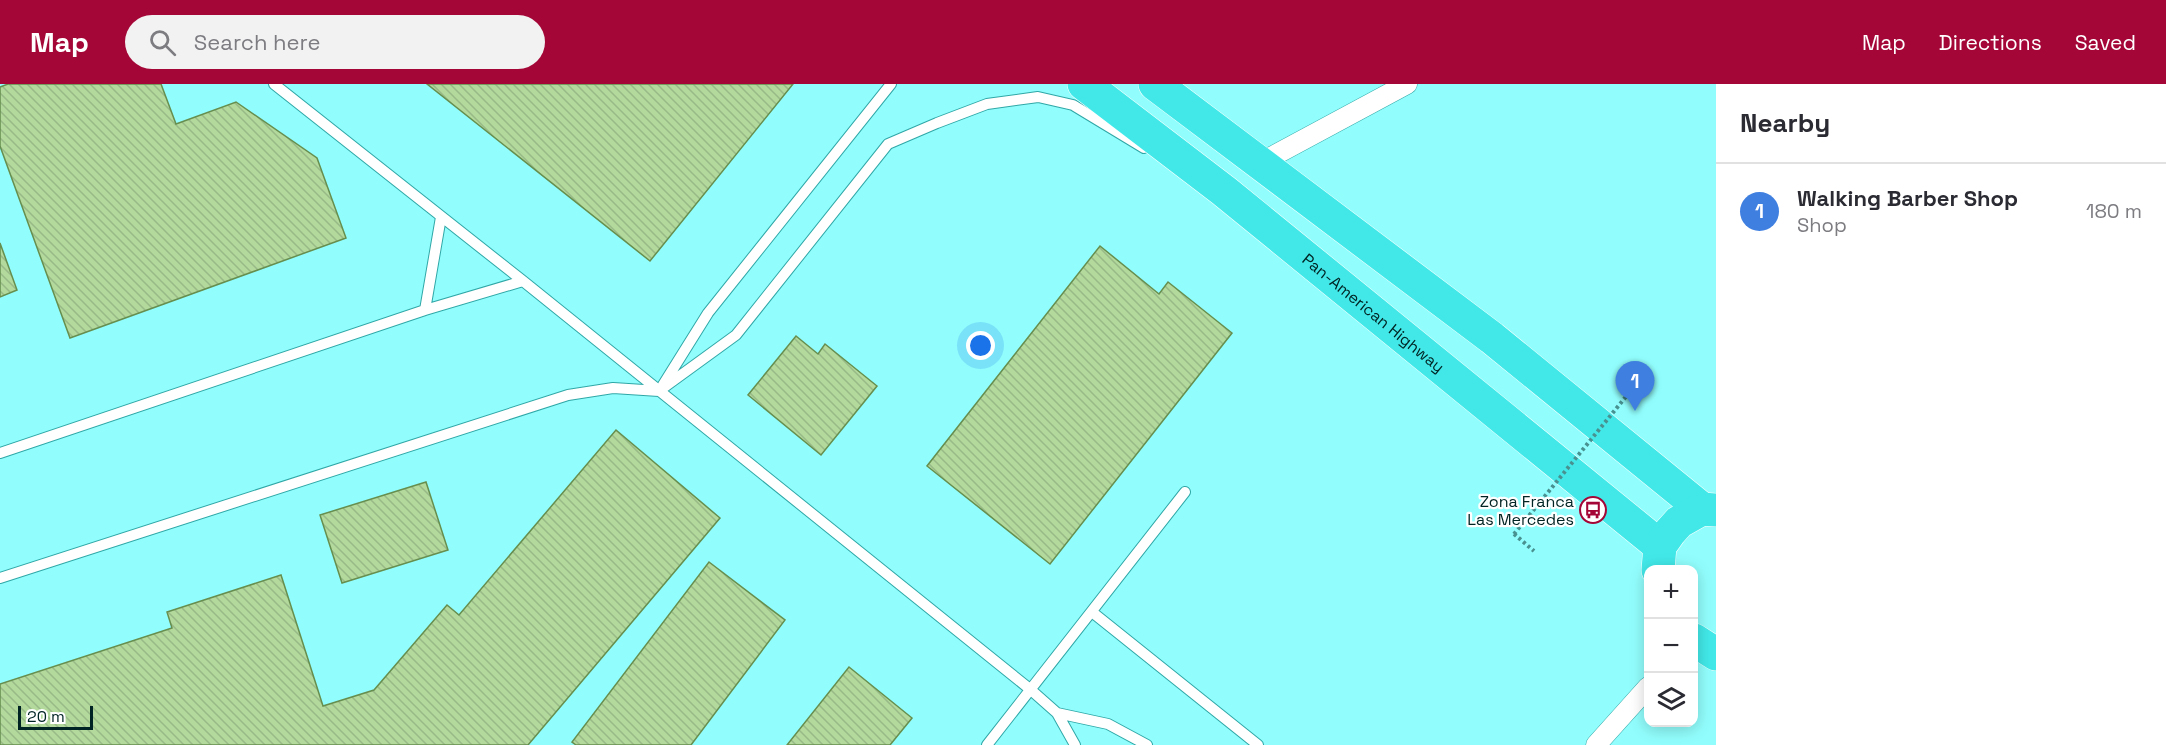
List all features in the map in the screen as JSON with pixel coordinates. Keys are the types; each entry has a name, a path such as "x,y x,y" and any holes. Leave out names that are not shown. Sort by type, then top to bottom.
{"highway":[{"name":"Pan-American Highway","path":"1084,84 1224,191 1659,558"},
{"path":"1155,84 1492,338 1709,509 1679,522 1670,531 1659,558"},
{"path":"1698,643 1716,654"}],"street":[{"path":"1260,163 1407,84"},
{"path":"1596,745 1644,691"}],"lane":[{"path":"274,84 523,281 1031,690 1058,713 1075,745"},
{"path":"659,391 708,313 891,84"},
{"path":"0,578 568,395 613,388 659,391 736,335 888,144 987,104 1038,97 1073,105 1224,191"},
{"path":"425,310 441,217"},
{"path":"0,453 425,310 523,281"},
{"path":"987,745 1185,492"},
{"path":"1092,612 1258,745"},
{"path":"1058,713 1108,724 1147,745"}],"path":[{"path":"1534,551 1514,534 1633,388 1618,377"}],"building":[{"path":"8,84 161,84 176,124 236,102 317,158 346,238 70,338 0,146 0,87"},
{"path":"427,84 793,84 650,261"},
{"path":"0,243 17,290 0,297"},
{"path":"1100,246 1159,294 1168,282 1232,333 1050,564 927,466"},
{"path":"796,336 818,354 825,344 877,386 821,455 748,395"},
{"path":"616,430 720,518 528,745 0,745 0,684 172,628 167,612 281,575 323,706 374,690 447,605 459,615"},
{"path":"426,482 448,550 342,583 320,515"},
{"path":"709,562 785,620 691,745 576,745 572,742"},
{"path":"849,667 912,718 890,745 787,745"}],"place":[{"name":"Walking Barber Shop","path":"1635,411"},
{"name":"Zona Franca Las Mercedes","path":"1593,510"}]}
